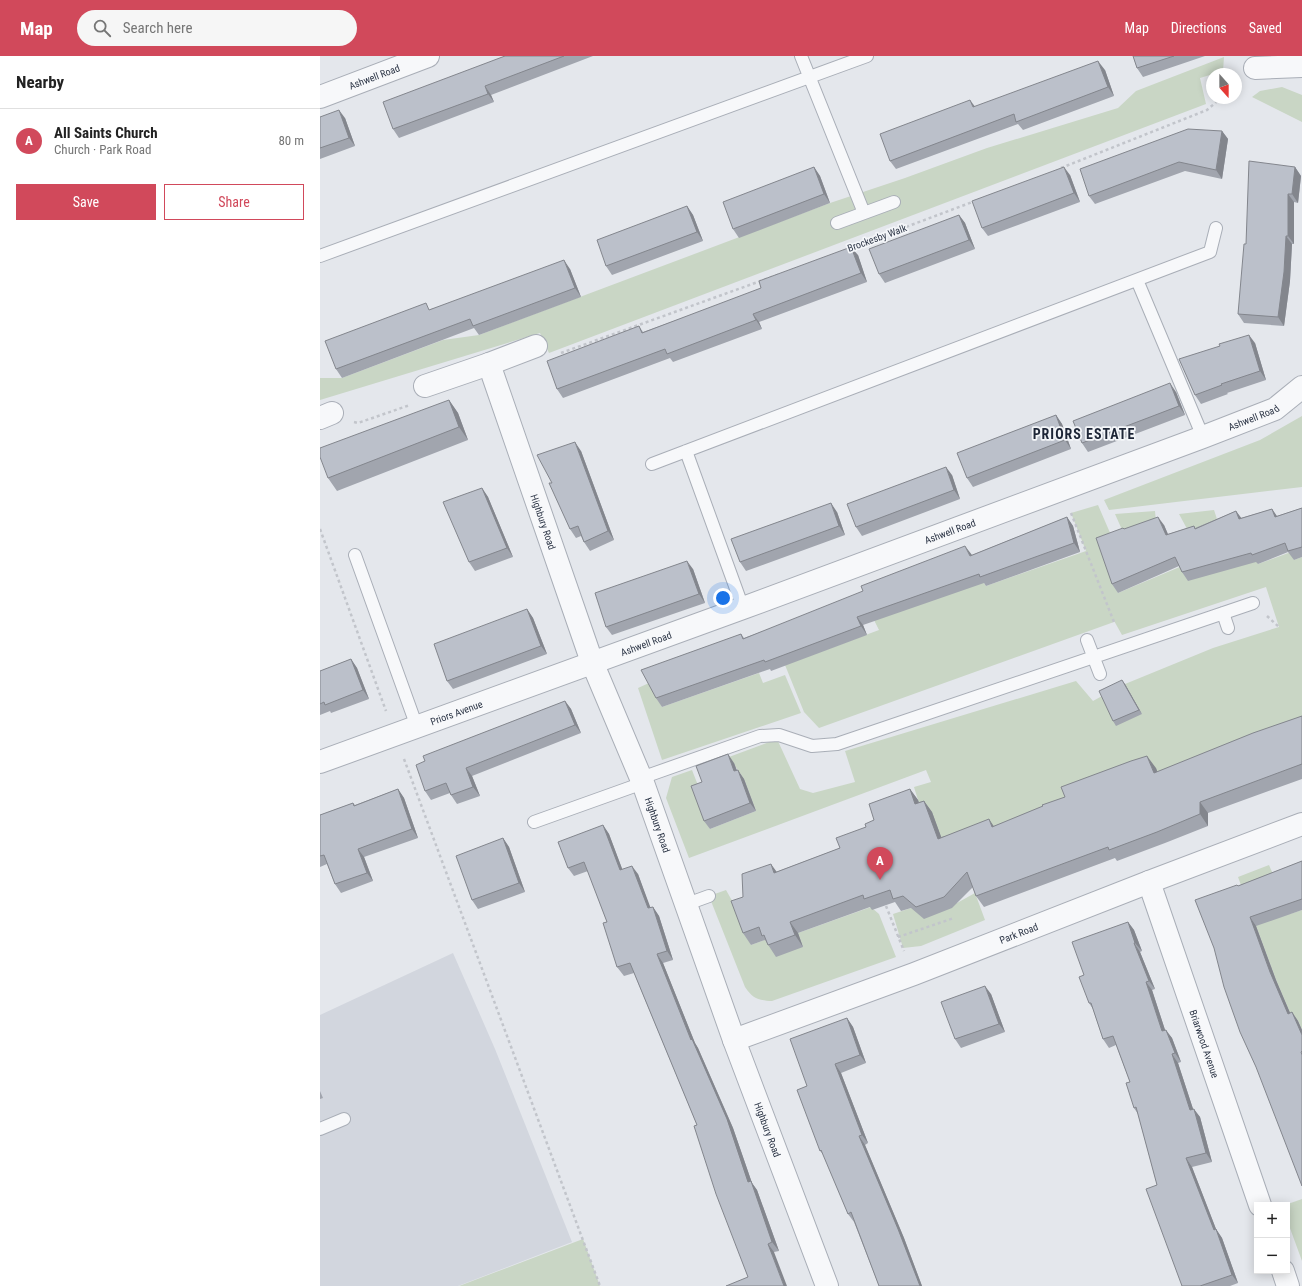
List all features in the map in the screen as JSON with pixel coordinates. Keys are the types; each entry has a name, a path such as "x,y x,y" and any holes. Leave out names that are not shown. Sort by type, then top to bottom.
{"street":[{"name":"Ashwell Road","path":"320,96 428,56"},
{"path":"1252,62 1302,66"},
{"path":"425,386 536,346"},
{"name":"Highbury Road","path":"489,364 592,662 642,781 687,904 734,1040 827,1286"},
{"name":"Ashwell Road","path":"592,662 743,608 1203,437 1275,409 1302,387"},
{"name":"Priors Avenue","path":"320,762 592,662"},
{"name":"Park Road","path":"734,1040 914,974 1302,824"},
{"name":"Briarwood Avenue","path":"1149,882 1259,1202"},
{"path":"1284,1274 1288,1286"}],"lane":[{"path":"801,56 864,213"},
{"path":"320,256 867,56"},
{"path":"836,223 894,202"},
{"path":"652,464 1210,252 1216,228"},
{"path":"1137,280 1203,437"},
{"path":"686,451 743,608"},
{"path":"354,555 417,727"},
{"path":"534,822 760,736 779,735 812,746 837,744 1253,603"},
{"path":"1223,613 1228,628"},
{"path":"1087,640 1100,674"},
{"path":"687,904 709,896"},
{"path":"320,1128 344,1119"}],"path":[{"path":"1055,171 1207,110 1214,104"},
{"name":"Brockesby Walk","path":"844,250 976,201"},
{"path":"536,346 540,360 785,272"},
{"path":"326,415 358,423 423,400 425,386"},
{"path":"1062,490 1114,622"},
{"path":"320,529 600,1286"},
{"path":"886,906 914,974"},
{"path":"898,937 954,918"}],"shaded area":[{"path":"453,953 495,1049 572,1242 458,1286 320,1286 320,1015"}],"green space":[{"path":"1224,57 1223,68 1206,68 1206,76 1200,78 1206,104 549,353 540,333 320,400 320,378 342,378 443,340 479,335 830,203 905,178 987,148 1118,108 1136,91"},
{"path":"1282,87 1302,95 1302,122 1252,97 1260,91"},
{"path":"1302,416 1302,487 1109,510 1104,500 1260,440"},
{"path":"1098,505 1114,542 1102,547 1118,593 1182,566 1256,557 1258,564 1291,552 1294,560 1302,557 1302,731 946,849 921,810 914,787 931,782 926,770 689,858 666,798 672,777 692,770 701,793 697,795 710,829 756,811 744,779 729,757 777,739 800,789 813,793 855,782 845,751 1076,681 1093,701 1102,696 1142,714 1125,684 1213,648 1279,627 1266,587 1122,635 1113,619 1114,622 819,728 804,712 785,665 879,630 874,620 983,582 986,586 1086,551 1071,513"},
{"path":"1214,510 1219,525 1192,538 1179,514"},
{"path":"1155,511 1156,522 1123,532 1115,514"},
{"path":"759,673 763,683 785,675 801,713 662,760 638,688 649,683 662,707"},
{"path":"1269,865 1290,914 1302,910 1302,1030 1298,1021 1294,1022 1276,980 1238,877"},
{"path":"726,890 739,913 751,945 767,939 803,947 798,933 871,907 879,914 896,957 772,1001 756,998 745,987 709,896"},
{"path":"975,893 985,920 921,946 903,948 893,914 917,906 957,903"},
{"path":"1302,1199 1302,1261 1290,1228 1290,1203"},
{"path":"583,1239 600,1286 459,1286"}],"building":[{"path":"505,56 564,56 485,86 488,94 393,129 383,102"},
{"path":"1133,56 1174,56 1137,68"},
{"path":"1098,61 1108,87 1016,122 1014,114 890,161 880,134 970,100 973,107"},
{"path":"339,110 349,138 320,148 320,117"},
{"path":"1188,129 1222,131 1216,170 1179,162 1089,196 1080,169"},
{"path":"1249,161 1295,167 1292,194 1288,194 1288,236 1286,236 1284,272 1278,317 1238,314 1244,244 1246,244"},
{"path":"814,167 824,194 733,229 723,202"},
{"path":"1064,167 1074,193 982,228 972,201"},
{"path":"687,206 697,232 606,266 597,240"},
{"path":"959,215 969,240 879,274 869,249"},
{"path":"851,247 861,273 753,314 756,320 667,354 665,349 557,389 547,361 639,326 642,333 761,288 759,281"},
{"path":"564,260 575,288 473,326 470,319 336,369 325,341 426,303 429,310"},
{"path":"1249,335 1260,371 1221,384 1222,385 1195,395 1179,359 1220,346 1219,344"},
{"path":"1170,383 1179,406 1082,443 1073,421"},
{"path":"449,400 459,427 328,478 320,457 320,448"},
{"path":"1056,415 1065,440 967,478 957,453"},
{"path":"575,442 608,531 584,542 578,526 570,529 549,483 552,483 537,455"},
{"path":"946,467 954,490 856,527 847,504"},
{"path":"482,488 507,548 469,562 443,502"},
{"path":"831,503 839,526 740,562 731,539"},
{"path":"1302,508 1302,547 1288,551 1285,543 1252,555 1251,553 1182,572 1175,557 1112,584 1096,538 1158,517 1166,535 1194,526 1195,529 1236,511 1239,519 1272,509 1275,517"},
{"path":"1067,517 1074,543 980,577 979,574 857,617 861,626 765,662 764,660 656,698 641,670 741,634 743,639 863,591 861,586 965,546 970,556"},
{"path":"687,561 699,594 606,627 595,593"},
{"path":"527,609 541,646 447,681 434,644"},
{"path":"351,659 363,690 325,705 324,702 320,704 320,671"},
{"path":"1122,680 1139,710 1113,721 1099,691"},
{"path":"565,701 575,725 466,768 473,787 451,795 446,783 425,791 416,765 425,761 423,756"},
{"path":"1302,716 1302,764 1200,802 1200,814 1157,832 1109,850 1108,847 976,896 967,872 944,897 916,907 903,896 893,899 890,890 864,899 863,895 790,922 795,935 768,945 764,935 762,936 759,927 743,933 731,901 743,897 742,874 771,864 774,873 840,848 836,838 866,827 865,824 874,820 869,804 910,789 915,804 924,801 938,839 989,819 992,827 1043,806 1042,805 1065,797 1061,787 1131,761 1147,756 1154,773 1253,733"},
{"path":"728,754 734,771 738,770 750,803 704,821 691,786 702,782 696,766"},
{"path":"398,789 412,829 358,849 367,873 335,884 324,855 320,856 320,815 353,803 354,806"},
{"path":"603,825 620,870 632,866 648,908 653,907 667,951 657,954 691,1040 692,1039 727,1119 748,1182 751,1181 772,1242 768,1244 784,1286 726,1286 748,1277 716,1194 694,1126 697,1125 630,963 617,967 603,923 607,922 584,862 568,868 558,842"},
{"path":"503,838 519,883 472,900 456,856"},
{"path":"1302,861 1302,899 1250,917 1270,972 1288,1014 1292,1012 1302,1035 1302,1186 1256,1067 1240,1032 1224,987 1214,948 1195,900 1237,885 1238,886"},
{"path":"1128,922 1134,943 1149,981 1146,982 1162,1031 1166,1030 1175,1053 1172,1054 1190,1110 1194,1109 1206,1153 1186,1158 1214,1230 1216,1229 1232,1275 1200,1286 1182,1286 1146,1189 1157,1185 1136,1107 1134,1108 1126,1083 1130,1082 1113,1036 1103,1039 1091,1003 1089,1003 1079,977 1084,975 1072,942"},
{"path":"985,986 999,1024 955,1039 941,1002"},
{"path":"847,1018 860,1055 835,1064 862,1135 859,1136 920,1286 879,1286 851,1212 848,1214 821,1150 820,1151 797,1090 807,1086 790,1039"}],"place":[{"name":"All Saints Church","path":"880,880"}],"district":[{"name":"PRIORS ESTATE","path":"1084,434"}]}
